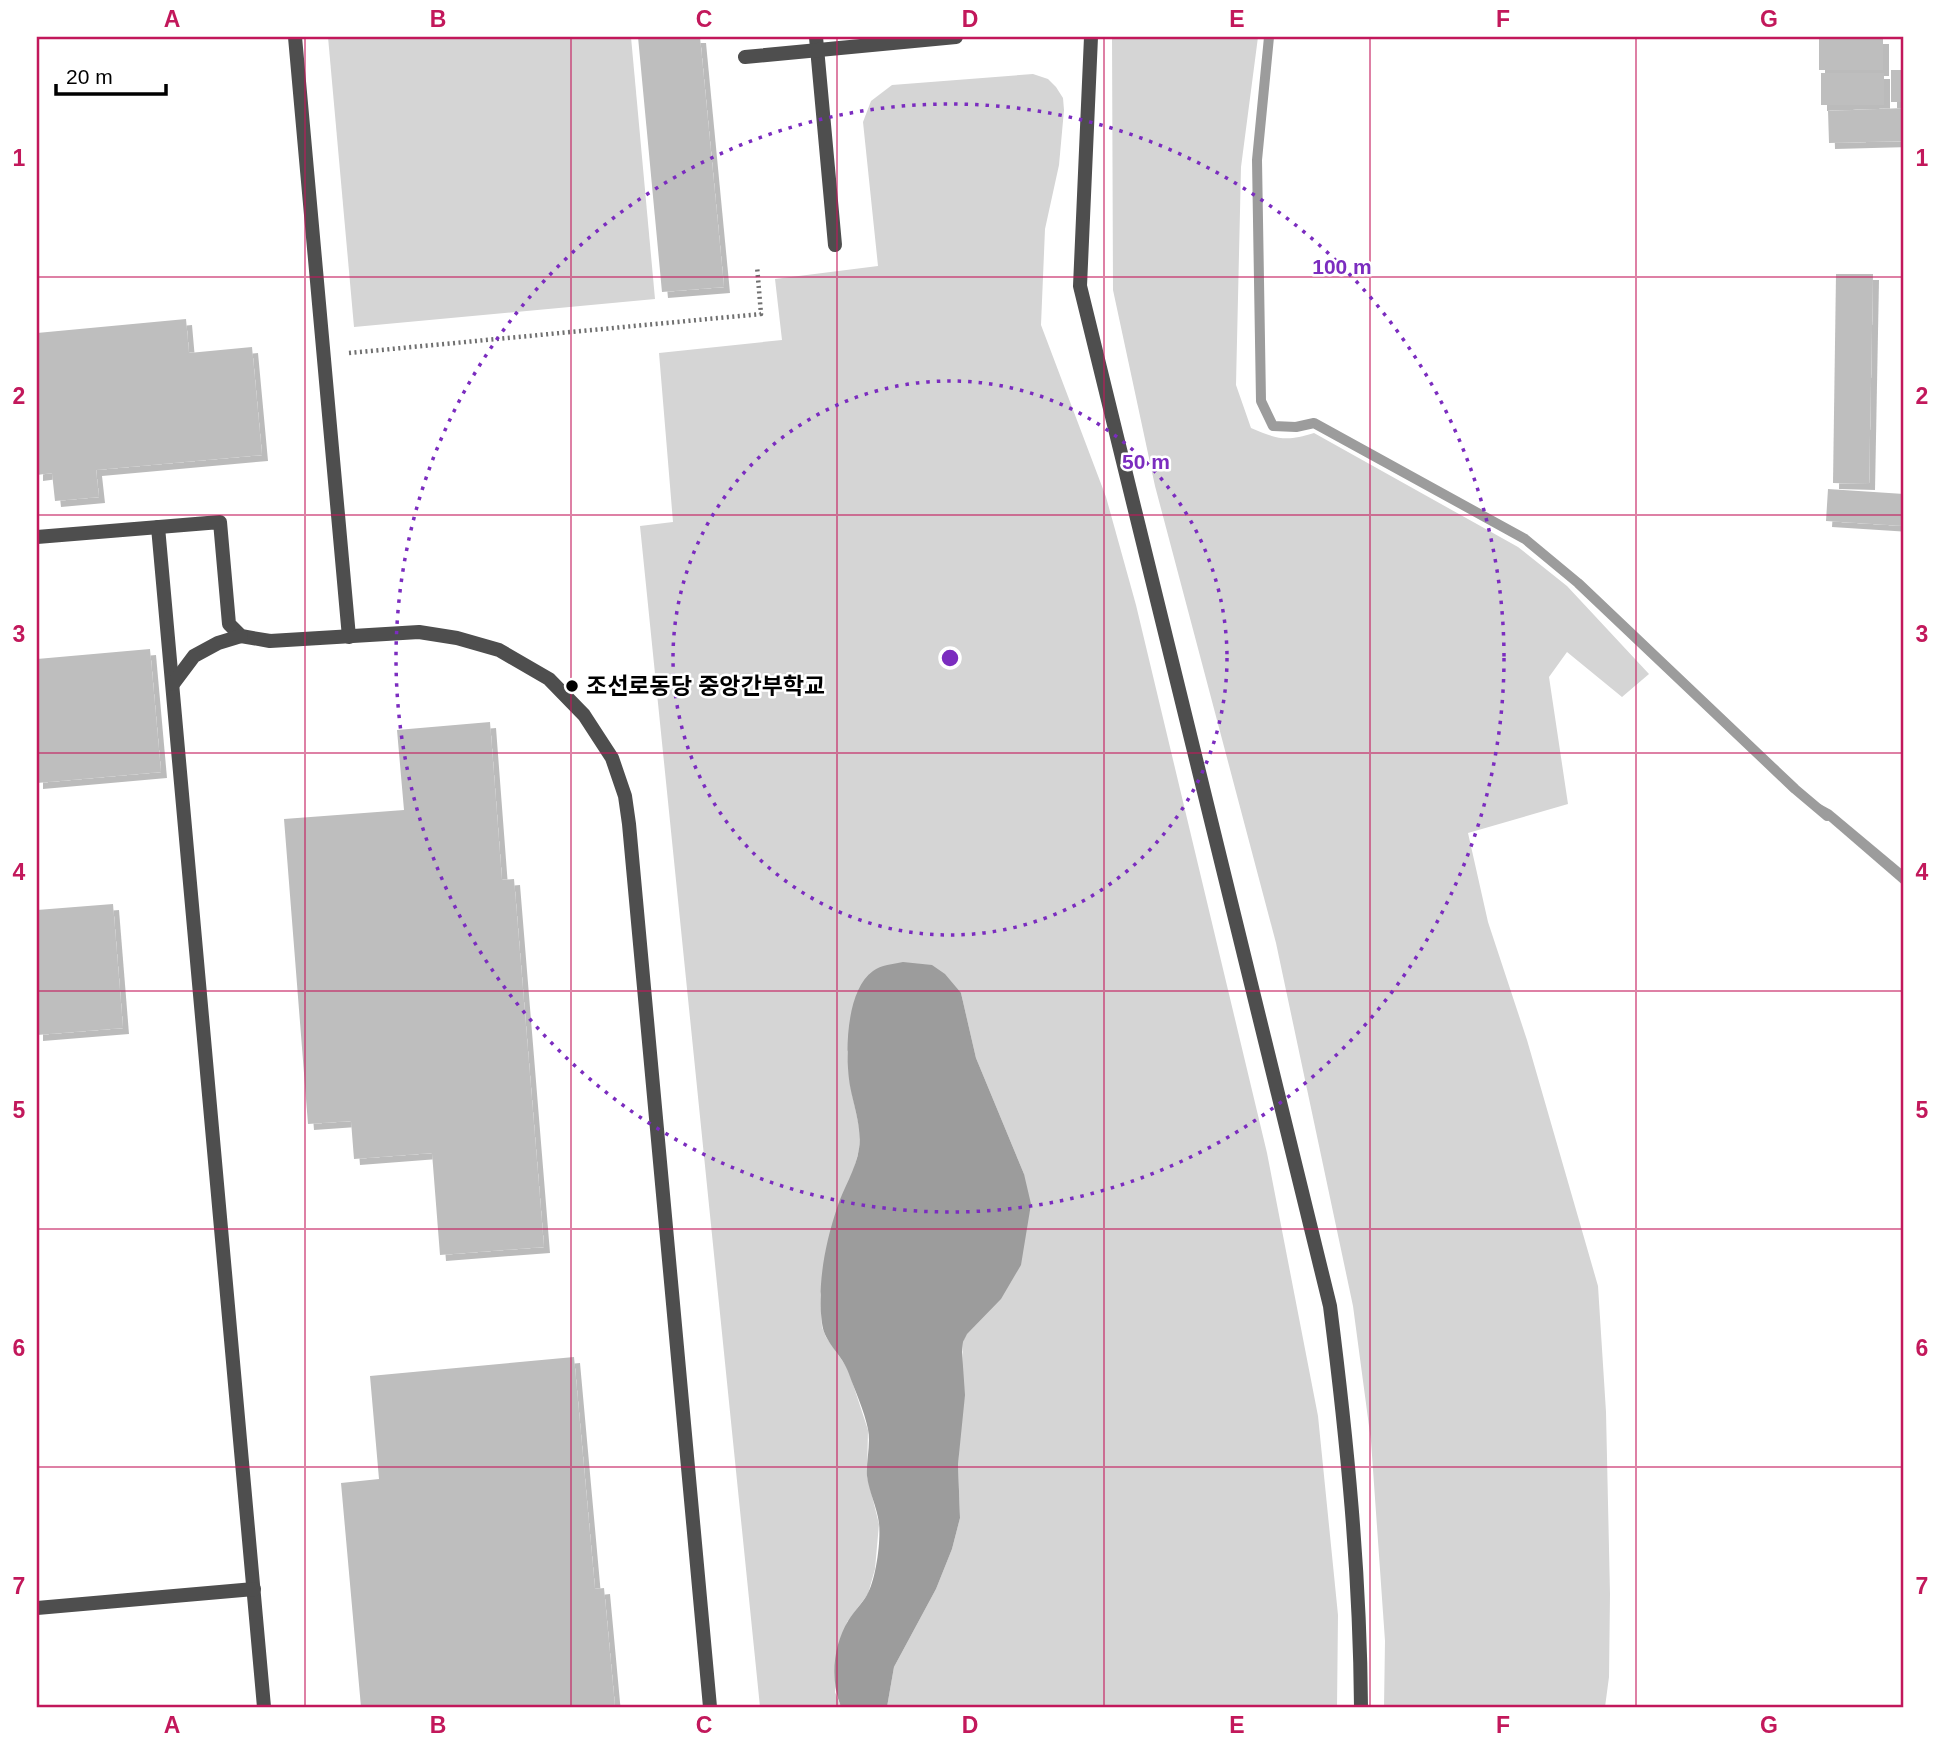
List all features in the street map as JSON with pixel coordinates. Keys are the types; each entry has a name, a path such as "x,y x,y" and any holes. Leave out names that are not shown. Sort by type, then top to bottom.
{"street":[{"path":"295,37 349,637"},
{"path":"745,57 816,44 956,37"},
{"path":"1091,37 1080,286 1330,1306 1347,1437 1360,1640 1361,1707"},
{"path":"816,44 835,245"},
{"path":"37,537 220,522 229,624 241,636"},
{"path":"159,527 264,1707"},
{"path":"173,684 194,656 218,643 241,636 271,641 419,632 457,638 499,650 549,679 584,716 612,758 625,796 710,1707"},
{"path":"37,1608 254,1589"}],"path":[{"path":"324,355 761,314 757,266"}],"shaded area":[{"path":"328,37 631,37 655,299 354,327"},
{"path":"1112,37 1258,37 1241,167 1236,385 1251,428 1282,438 1296,438 1314,433 1518,547 1567,586 1649,674 1622,697 1567,652 1549,677 1568,804 1468,833 1488,922 1527,1040 1598,1286 1606,1412 1610,1594 1609,1677 1605,1707 1384,1707 1385,1641 1371,1441 1353,1306 1276,943 1155,486 1113,290"},
{"path":"1033,74 1048,79 1056,87 1063,98 1064,110 1059,165 1045,229 1041,325 1106,497 1136,605 1267,1153 1318,1416 1338,1615 1337,1707 887,1707 894,1667 936,1589 952,1549 960,1518 958,1464 963,1342 1024,1174 976,1058 961,993 847,1051 850,1084 860,1131 859,1150 820,1295 822,1327 848,1369 868,1430 867,1476 879,1524 875,1569 868,1594 847,1622 835,1692 841,1707 760,1707 640,526 673,522 659,353 782,340 775,279 878,266 863,122 871,101 892,85"},
{"path":"1820,804 1831,810 1904,871 1904,886 1816,810"},
{"path":"903,962 932,965 945,974 961,993 976,1058 1024,1174 1031,1204 1021,1265 1001,1299 967,1334 963,1342 965,1395 958,1464 960,1518 952,1549 936,1589 894,1667 887,1707 841,1707 834,1675 836,1652 848,1621 865,1598 873,1580 879,1531 867,1476 868,1429 846,1367 823,1330 821,1279 833,1222 855,1164 860,1141 848,1058 852,1008 864,980 873,971"}],"building":[{"path":"638,37 700,37 724,287 662,292"},
{"path":"1819,38 1883,38 1883,70 1819,70"},
{"path":"1891,70 1904,70 1904,102 1891,102"},
{"path":"1821,73 1884,73 1884,105 1821,105"},
{"path":"1904,108 1904,141 1829,143 1828,111"},
{"path":"1836,274 1873,274 1869,484 1833,483"},
{"path":"186,319 189,353 252,347 262,455 96,470 99,497 55,501 52,473 37,475 37,333"},
{"path":"1828,489 1904,494 1904,526 1826,521"},
{"path":"150,649 161,772 37,783 37,659"},
{"path":"490,722 502,880 514,879 544,1247 440,1255 432,1153 354,1159 351,1121 308,1124 284,819 404,810 397,730"},
{"path":"113,904 123,1028 37,1035 37,910"},
{"path":"574,1357 595,1589 604,1588 615,1707 361,1707 341,1483 379,1479 370,1376"}],"waterway":[{"path":"1269,37 1257,160 1261,401 1273,426 1296,427 1314,423 1525,539 1578,583 1795,789 1827,816"}],"place":[{"name":"조선로동당 중앙간부학교","path":"572,686"}]}
